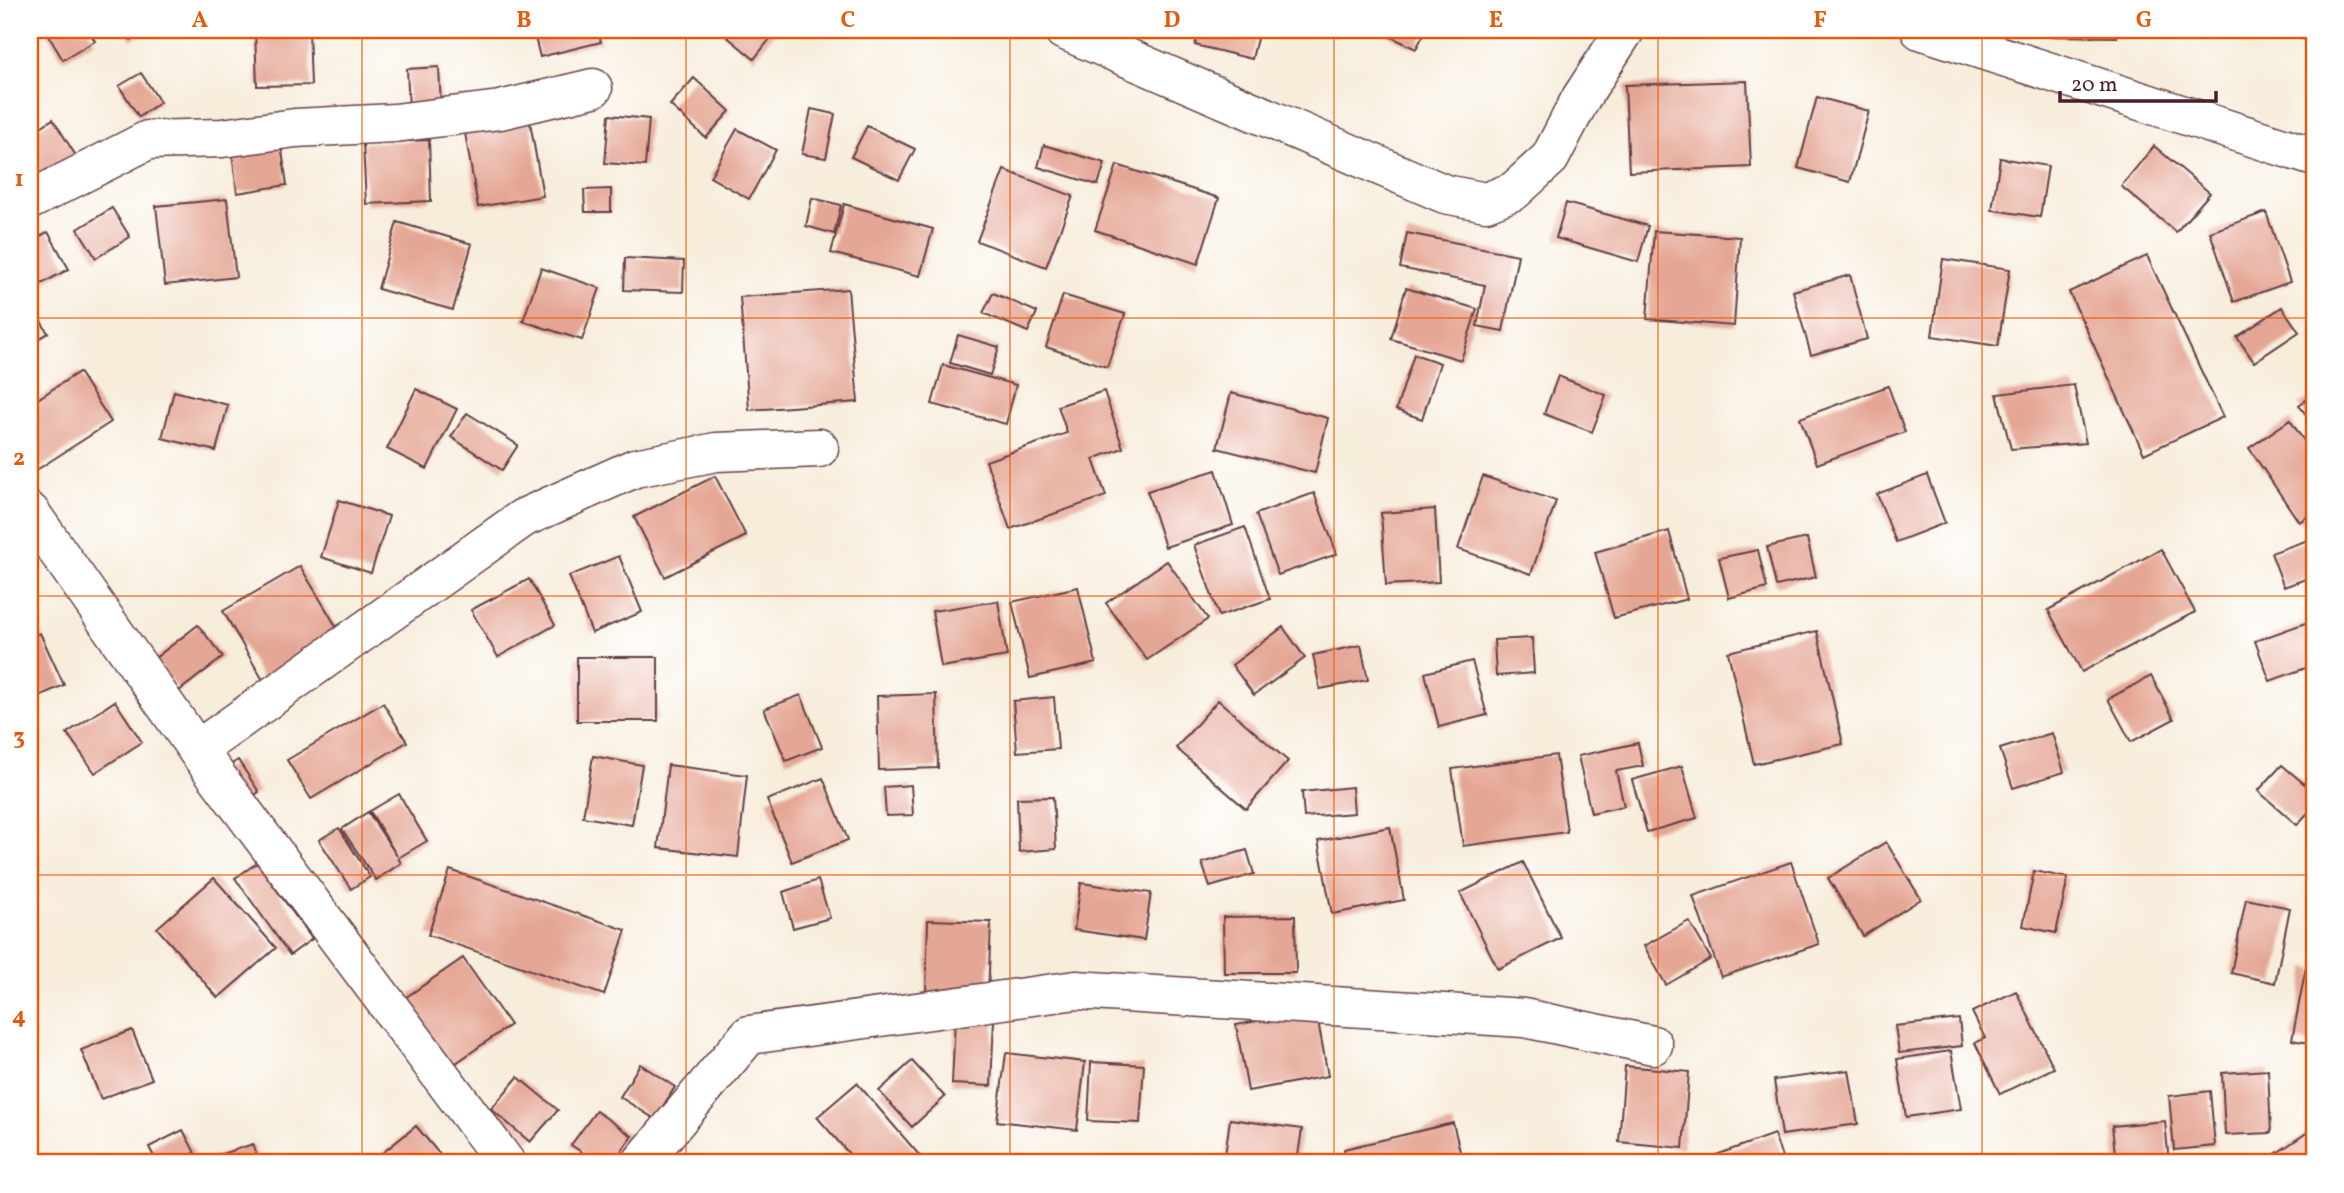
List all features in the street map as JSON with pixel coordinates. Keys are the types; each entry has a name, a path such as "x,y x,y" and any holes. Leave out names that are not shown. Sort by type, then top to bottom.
{"street":[{"path":"1063,30 1445,194 1486,202 1514,191 1550,158 1581,97 1625,30"},
{"path":"1920,30 2314,157"},
{"path":"30,200 148,140 222,138 295,128 395,123 500,110 593,88"},
{"path":"197,750 523,518 635,468 716,452 819,447"},
{"path":"30,512 197,750 506,1163"},
{"path":"641,1163 749,1035 1076,990 1524,1018 1653,1045"}],"building":[{"path":"45,30 88,30 95,41 63,60"},
{"path":"125,30 148,30 131,40"},
{"path":"255,30 309,30 311,85 257,86"},
{"path":"533,30 598,30 601,42 540,57"},
{"path":"719,30 777,30 754,59"},
{"path":"1199,30 1259,30 1252,59 1195,45"},
{"path":"1377,30 1426,30 1416,49"},
{"path":"2053,30 2117,30 2117,37 2052,36"},
{"path":"2279,30 2314,30 2314,43"},
{"path":"439,67 441,107 409,109 407,69"},
{"path":"141,73 160,102 139,117 119,86"},
{"path":"694,78 730,111 706,138 670,105"},
{"path":"1747,81 1751,167 1629,172 1625,85"},
{"path":"1817,97 1869,111 1850,182 1798,168"},
{"path":"811,109 835,114 826,158 802,154"},
{"path":"609,115 649,119 645,166 605,163"},
{"path":"53,119 76,156 34,181 30,174 30,134"},
{"path":"530,122 543,196 478,207 465,133"},
{"path":"867,126 915,149 899,180 851,157"},
{"path":"737,129 776,150 749,199 710,177"},
{"path":"429,140 431,201 366,204 363,143"},
{"path":"281,144 287,185 237,193 232,151"},
{"path":"1044,145 1105,163 1098,185 1038,167"},
{"path":"2154,146 2210,193 2176,232 2121,186"},
{"path":"2000,158 2048,166 2040,217 1992,210"},
{"path":"1117,165 1219,198 1198,264 1095,230"},
{"path":"1004,170 1073,196 1046,267 977,241"},
{"path":"611,189 611,212 585,212 584,190"},
{"path":"812,198 841,205 834,234 806,226"},
{"path":"227,199 236,277 165,285 156,206"},
{"path":"1566,203 1648,226 1638,262 1556,238"},
{"path":"844,204 933,229 920,276 831,253"},
{"path":"112,208 130,237 96,258 78,229"},
{"path":"2266,212 2290,282 2234,302 2210,232"},
{"path":"397,222 472,244 453,310 378,289"},
{"path":"1654,231 1740,237 1734,326 1647,319"},
{"path":"48,232 69,269 30,290 30,242"},
{"path":"1407,233 1518,255 1503,331 1477,326 1485,285 1400,268"},
{"path":"2147,256 2223,417 2144,454 2069,292"},
{"path":"625,258 684,261 683,292 624,290"},
{"path":"1943,259 2010,269 1998,346 1932,336"},
{"path":"541,268 600,288 582,340 523,321"},
{"path":"1850,275 1867,339 1811,355 1793,291"},
{"path":"1406,288 1477,309 1461,360 1391,339"},
{"path":"848,289 858,402 749,410 740,297"},
{"path":"993,293 1037,312 1028,332 983,313"},
{"path":"1063,295 1125,314 1107,367 1046,347"},
{"path":"30,303 48,333 30,344"},
{"path":"2282,307 2299,332 2254,362 2237,337"},
{"path":"958,335 999,347 990,375 950,363"},
{"path":"1414,354 1440,363 1422,419 1396,410"},
{"path":"943,365 1016,385 1006,424 932,404"},
{"path":"79,372 111,422 35,471 30,464 30,404"},
{"path":"1558,376 1606,395 1592,432 1544,414"},
{"path":"2074,385 2086,443 2011,449 1997,394"},
{"path":"1888,386 1905,432 1817,464 1800,418"},
{"path":"416,389 457,409 427,469 387,449"},
{"path":"174,391 228,405 216,451 162,438"},
{"path":"1104,391 1123,448 1093,459 1106,496 1010,529 986,461 1067,433 1058,406"},
{"path":"1231,393 1328,418 1315,473 1217,448"},
{"path":"2314,394 2314,426 2299,405"},
{"path":"467,413 518,445 502,470 451,437"},
{"path":"2290,420 2314,456 2314,512 2299,522 2249,448"},
{"path":"1216,470 1233,525 1165,547 1147,491"},
{"path":"1927,475 1945,523 1896,542 1877,494"},
{"path":"715,476 746,536 665,577 634,517"},
{"path":"1483,476 1556,501 1531,574 1458,549"},
{"path":"1314,493 1337,554 1278,575 1256,514"},
{"path":"339,500 389,516 371,573 321,557"},
{"path":"1435,509 1439,582 1386,585 1381,513"},
{"path":"1245,527 1270,599 1219,616 1194,545"},
{"path":"1669,531 1687,599 1614,618 1595,552"},
{"path":"1807,538 1816,577 1776,586 1767,547"},
{"path":"2314,538 2314,576 2284,587 2271,553"},
{"path":"2161,549 2195,612 2082,672 2048,610"},
{"path":"1758,550 1767,588 1729,598 1719,558"},
{"path":"619,556 642,612 592,633 569,576"},
{"path":"1167,561 1208,619 1147,660 1106,603"},
{"path":"300,566 342,636 264,682 223,611"},
{"path":"529,579 555,625 498,657 471,610"},
{"path":"1078,587 1096,663 1030,678 1012,602"},
{"path":"998,601 1007,656 941,667 932,611"},
{"path":"2314,620 2314,665 2270,681 2255,641"},
{"path":"198,625 223,657 179,691 154,659"},
{"path":"1283,627 1305,658 1254,695 1232,665"},
{"path":"1817,631 1843,744 1754,764 1728,652"},
{"path":"40,633 64,685 30,700 30,637"},
{"path":"1532,638 1534,673 1496,676 1494,640"},
{"path":"1361,645 1368,680 1320,689 1313,655"},
{"path":"577,657 658,657 658,721 577,721"},
{"path":"1472,661 1487,715 1439,727 1425,673"},
{"path":"2151,676 2174,719 2131,742 2108,699"},
{"path":"936,694 938,768 879,770 877,696"},
{"path":"801,695 822,747 786,761 764,709"},
{"path":"1054,697 1058,749 1017,752 1013,701"},
{"path":"1218,700 1288,761 1246,809 1176,748"},
{"path":"115,701 142,742 95,773 67,733"},
{"path":"383,703 407,742 311,799 287,760"},
{"path":"2052,733 2064,772 2013,788 2000,749"},
{"path":"1638,743 1643,766 1616,771 1624,806 1591,813 1578,756"},
{"path":"1556,755 1567,832 1463,846 1452,769"},
{"path":"593,756 642,765 632,825 583,817"},
{"path":"238,760 259,792 243,802 222,770"},
{"path":"668,765 747,775 738,857 658,848"},
{"path":"2282,765 2314,792 2314,806 2297,825 2258,791"},
{"path":"1682,766 1697,818 1647,832 1632,780"},
{"path":"823,778 848,840 792,862 767,800"},
{"path":"911,785 913,815 886,816 884,787"},
{"path":"1352,787 1354,813 1304,817 1302,792"},
{"path":"399,794 427,841 398,858 401,863 376,880 342,829 368,812 397,856 370,811"},
{"path":"1053,797 1056,849 1019,852 1017,798"},
{"path":"1390,827 1404,900 1332,914 1318,841"},
{"path":"339,828 370,877 351,889 319,840"},
{"path":"1886,842 1921,899 1863,936 1828,878"},
{"path":"1247,850 1254,874 1210,887 1202,863"},
{"path":"1523,862 1561,938 1498,969 1460,893"},
{"path":"1791,862 1819,944 1721,977 1693,896"},
{"path":"257,863 312,939 290,955 235,878"},
{"path":"450,870 626,930 604,995 428,935"},
{"path":"2034,871 2068,878 2056,933 2023,926"},
{"path":"214,878 276,948 218,998 157,928"},
{"path":"818,880 830,918 793,928 783,892"},
{"path":"1081,883 1151,893 1144,940 1074,930"},
{"path":"2246,899 2290,908 2275,983 2231,973"},
{"path":"1295,916 1296,973 1224,973 1223,917"},
{"path":"928,920 991,922 988,996 926,994"},
{"path":"1689,921 1711,959 1666,985 1644,946"},
{"path":"463,958 510,1025 439,1075 392,1007"},
{"path":"2306,967 2314,969 2314,1044 2292,1040"},
{"path":"2016,991 2054,1068 2000,1094 1975,1043 1985,1038 1972,1012"},
{"path":"1316,1010 1328,1076 1248,1091 1236,1025"},
{"path":"955,1018 994,1020 991,1086 952,1084"},
{"path":"1959,1019 1962,1046 1899,1053 1895,1026"},
{"path":"132,1030 152,1079 101,1099 81,1050"},
{"path":"1951,1051 1961,1109 1906,1117 1897,1059"},
{"path":"1006,1053 1085,1062 1077,1130 997,1121"},
{"path":"912,1061 945,1097 912,1127 879,1091"},
{"path":"1091,1062 1144,1065 1140,1123 1088,1121"},
{"path":"640,1064 675,1087 655,1119 620,1097"},
{"path":"1625,1066 1689,1072 1683,1148 1619,1142"},
{"path":"1849,1070 1858,1124 1782,1135 1774,1080"},
{"path":"2268,1070 2271,1133 2225,1135 2222,1073"},
{"path":"518,1077 558,1110 530,1142 491,1109"},
{"path":"857,1083 926,1163 857,1163 817,1117"},
{"path":"2210,1091 2215,1146 2174,1150 2169,1096"},
{"path":"596,1111 632,1136 613,1163 598,1163 571,1145"},
{"path":"1230,1119 1302,1129 1297,1163 1224,1163"},
{"path":"2165,1121 2169,1163 2116,1163 2112,1126"},
{"path":"1453,1123 1463,1163 1347,1163 1344,1149"},
{"path":"416,1126 447,1163 370,1163"},
{"path":"183,1130 195,1153 176,1163 157,1163 149,1147"},
{"path":"2311,1130 2314,1135 2314,1163 2262,1163"},
{"path":"1774,1134 1784,1163 1694,1163"},
{"path":"253,1144 259,1163 194,1163"}]}
